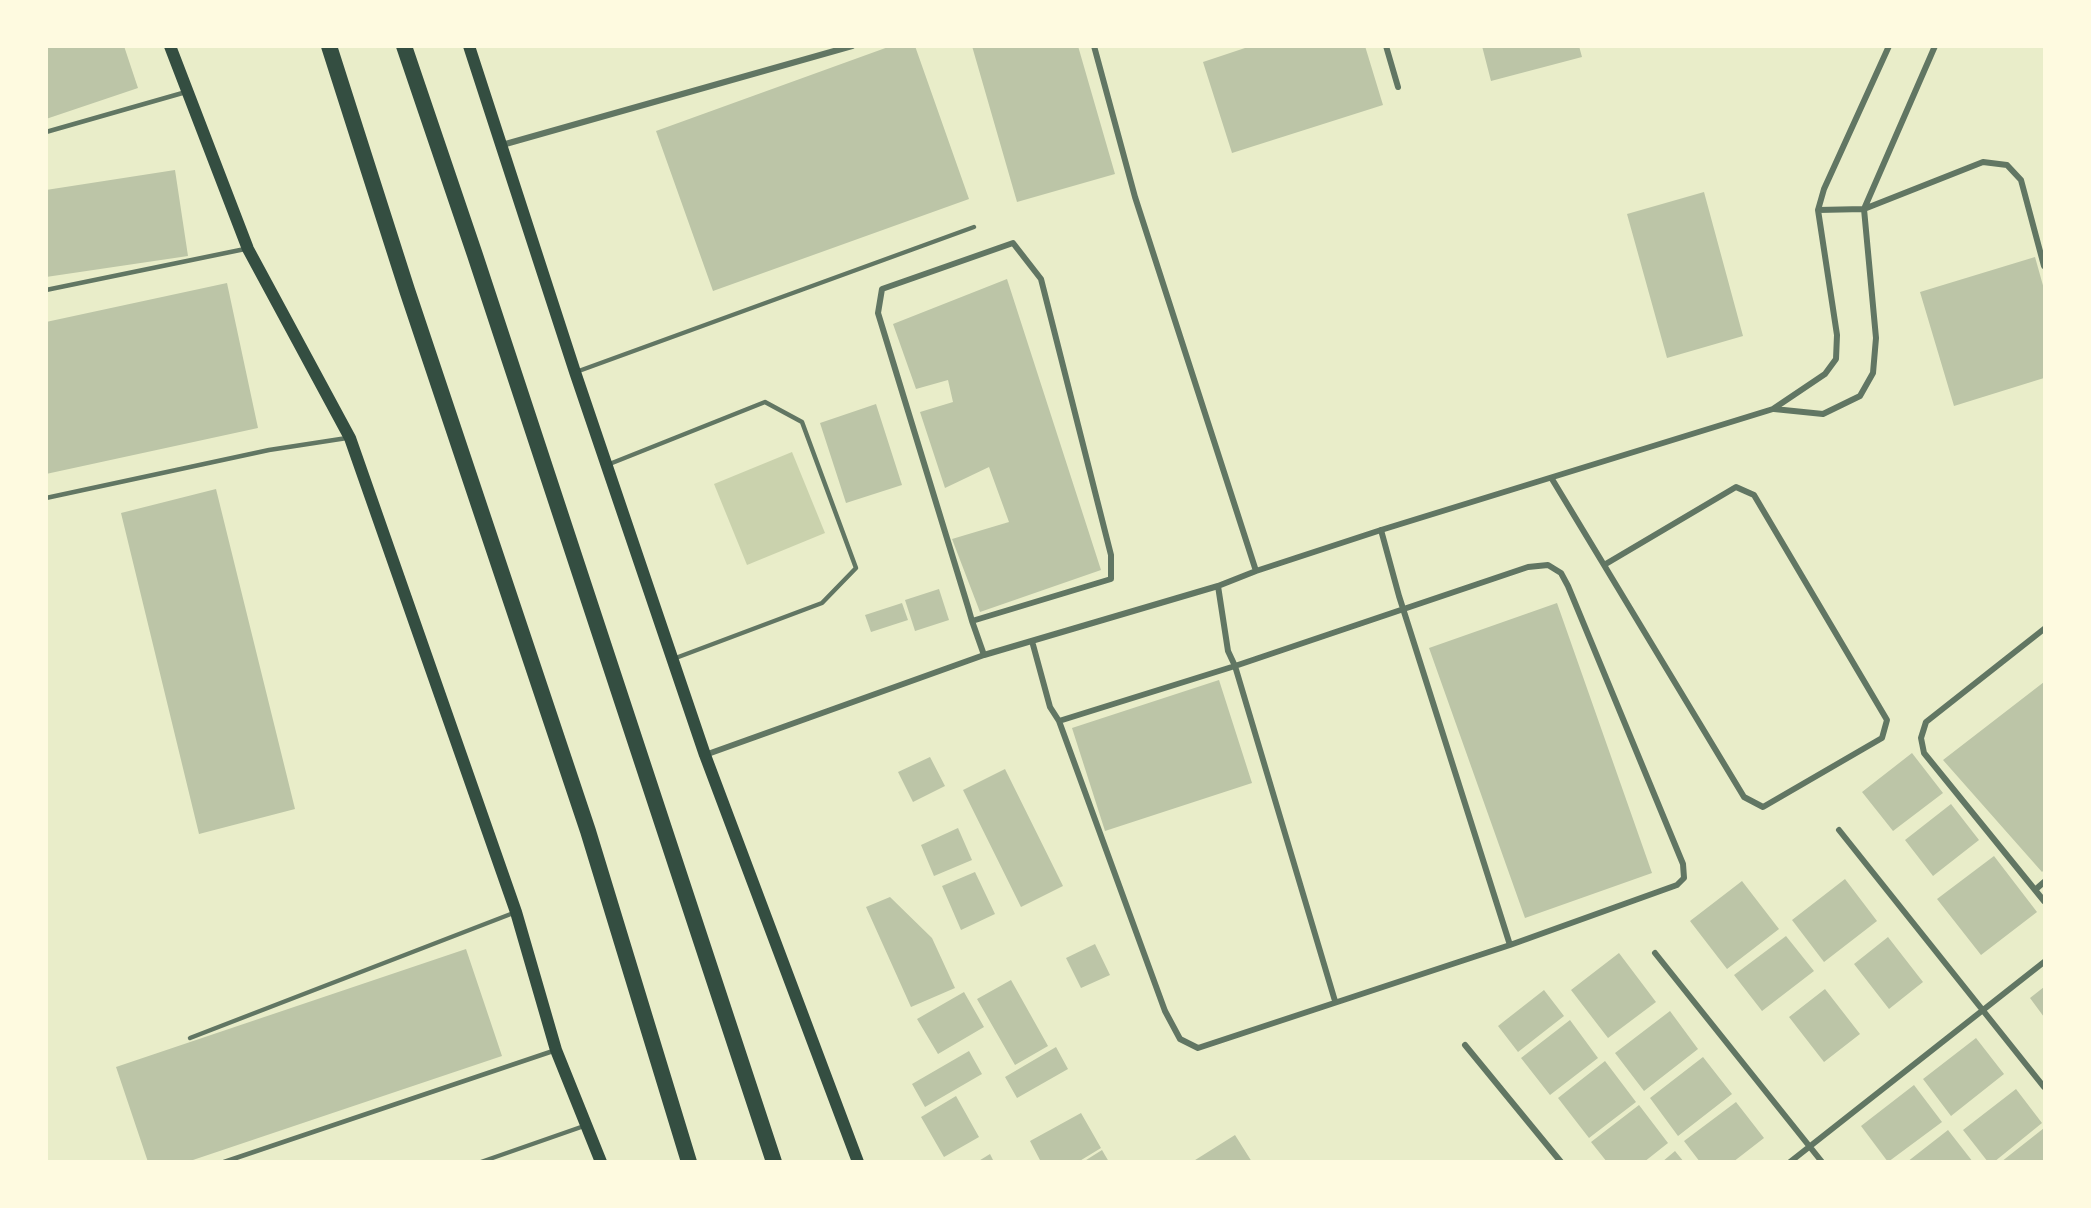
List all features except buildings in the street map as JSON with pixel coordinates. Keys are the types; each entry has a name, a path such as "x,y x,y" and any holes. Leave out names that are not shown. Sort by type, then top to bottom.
{"highway":[{"path":"329,46 407,290 588,831 689,1161"},
{"path":"404,46 479,266 774,1161"}],"main road":[{"path":"170,46 248,249 350,438 516,912 556,1050 601,1161"},
{"path":"469,46 575,372 705,755 858,1161"}],"street":[{"path":"502,145 852,46"},
{"path":"1094,46 1135,197 1256,571"},
{"path":"1386,46 1398,87"},
{"path":"705,755 984,655 1218,586 1256,571 1381,530 1773,409 1825,374 1836,359 1838,336 1818,210 1824,189 1888,46"},
{"path":"1773,409 1823,414 1860,396 1873,373 1876,338 1864,209 1935,46"},
{"path":"1818,210 1864,209 1983,162 2007,165 2021,180 2044,266"},
{"path":"972,621 1111,579 1111,555 1041,279 1013,243 882,289 878,313 972,621 984,655"},
{"path":"1552,479 1744,797 1763,807 1882,738 1887,720 1754,495 1736,487 1604,565"},
{"path":"1381,530 1510,945"},
{"path":"1032,641 1050,707 1059,721 1165,1011 1180,1039 1198,1048 1510,945 1677,885 1684,878 1683,864 1561,573 1548,565 1528,567 1235,666 1059,721"},
{"path":"1218,586 1228,651 1235,666 1335,1001"},
{"path":"2044,629 1926,722 1921,738 1924,753 2044,901"},
{"path":"1839,830 2044,1087"},
{"path":"2036,890 2044,882"},
{"path":"1655,953 1822,1161"},
{"path":"1790,1161 2044,962"},
{"path":"1465,1046 1561,1161"}],"lane":[{"path":"46,132 189,92"},
{"path":"575,372 974,227"},
{"path":"46,290 248,249"},
{"path":"607,465 765,402 802,422 856,568 822,603 672,659"},
{"path":"46,498 269,450 350,438"},
{"path":"190,1038 516,912"},
{"path":"224,1161 556,1050"},
{"path":"480,1161 587,1125"}],"green space":[{"path":"792,452 825,533 747,565 714,484"}]}
